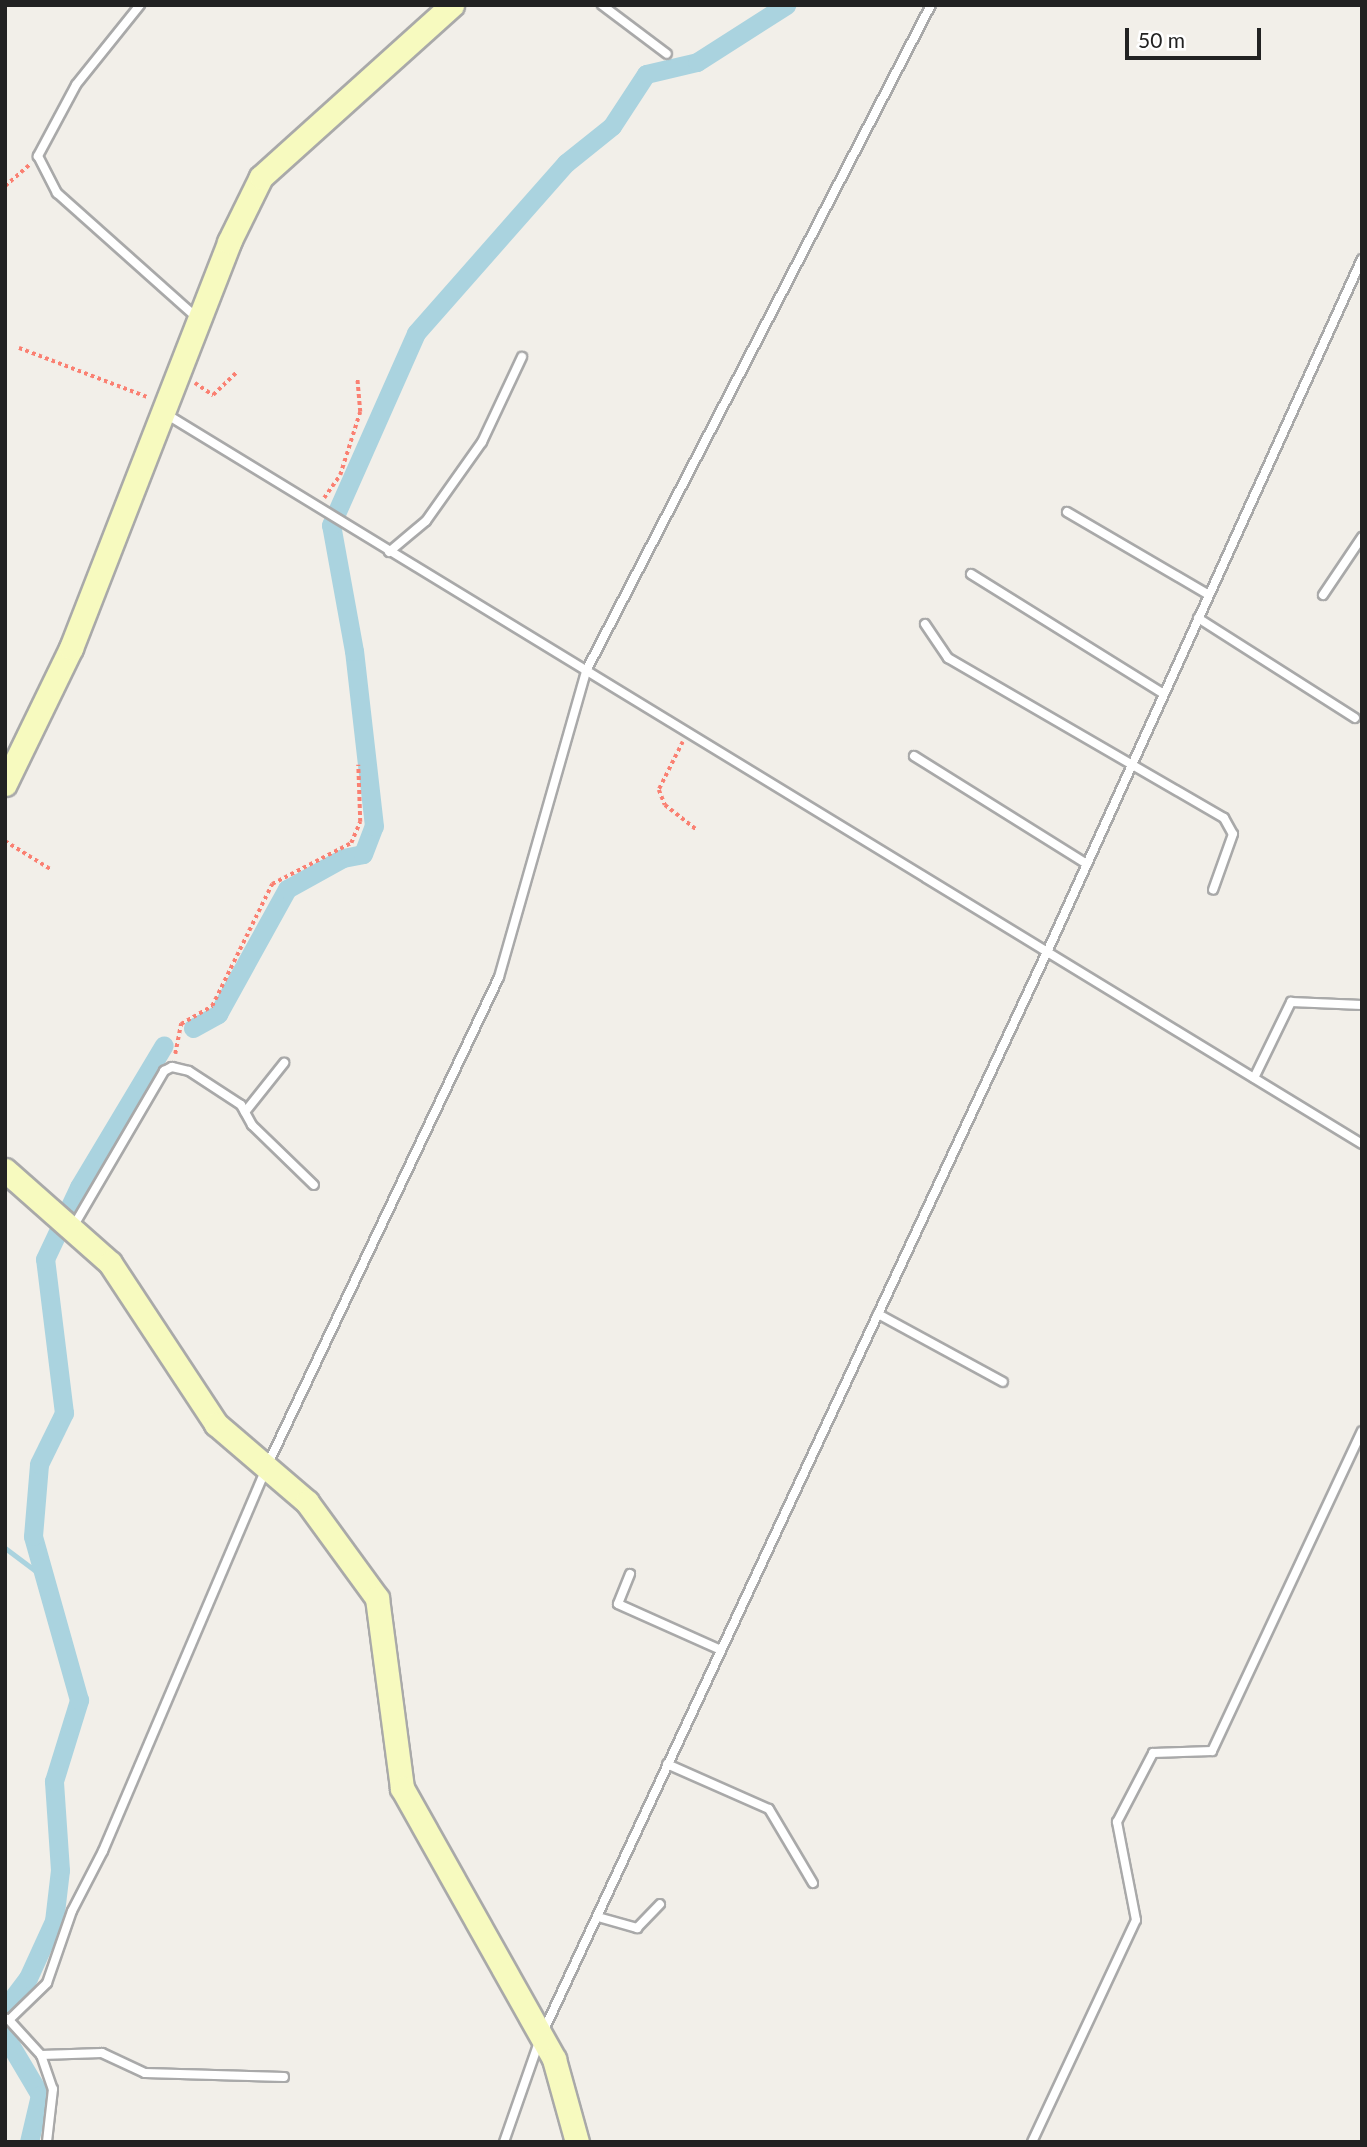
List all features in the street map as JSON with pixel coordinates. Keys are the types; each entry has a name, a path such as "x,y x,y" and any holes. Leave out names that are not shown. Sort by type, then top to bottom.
{"street":[{"path":"5,783 71,648 167,410 229,242 261,177 453,5"},
{"path":"5,1170 110,1264 216,1424 307,1502 377,1598 402,1788 554,2059 577,2142"}],"lane":[{"path":"140,5 76,85 38,156 57,193 201,321"},
{"path":"602,5 667,54"},
{"path":"47,2142 53,2089 41,2055 7,2019 47,1983 72,1911 103,1851 266,1468 499,977 586,671 931,5"},
{"path":"504,2142 541,2036 1047,952 1362,259"},
{"path":"389,552 426,521 482,442 523,357"},
{"path":"167,410 317,508 1362,1144"},
{"path":"1067,512 1209,595"},
{"path":"1323,595 1362,537"},
{"path":"971,574 1164,694"},
{"path":"1198,618 1355,718"},
{"path":"925,624 948,658 1131,767 1144,770 1224,818 1233,834 1213,890"},
{"path":"914,756 1087,864"},
{"path":"1254,1078 1291,1002 1362,1005"},
{"path":"245,1112 284,1063"},
{"path":"72,1229 164,1071 172,1067 189,1071 245,1112 252,1125 314,1185"},
{"path":"878,1314 1003,1382"},
{"path":"1032,2142 1136,1920 1116,1822 1153,1754 1212,1751 1362,1431"},
{"path":"630,1574 618,1604 721,1650"},
{"path":"667,1764 769,1810 813,1883"},
{"path":"598,1917 637,1928 660,1904"},
{"path":"41,2055 102,2053 145,2073 284,2077"}],"path":[{"path":"5,186 38,156"},
{"path":"19,348 167,410"},
{"path":"181,373 213,396 236,373"},
{"path":"317,508 340,474 360,412 356,378"},
{"path":"688,733 659,790 665,805 697,830"},
{"path":"172,1067 181,1024 212,1006 272,884 351,843 360,822 358,765"},
{"path":"5,841 52,870"}],"waterway":[{"path":"193,1028 218,1014 287,889 343,858 363,854 374,826 354,651 331,525 416,333 566,163 612,126 646,74 697,62 786,5"},
{"path":"9,2003 28,1978 54,1921 60,1870 54,1781 79,1700 33,1536 39,1464 64,1413 45,1259 79,1187 164,1045"},
{"path":"5,1548 45,1578"},
{"path":"5,2036 40,2095 29,2142"}]}
